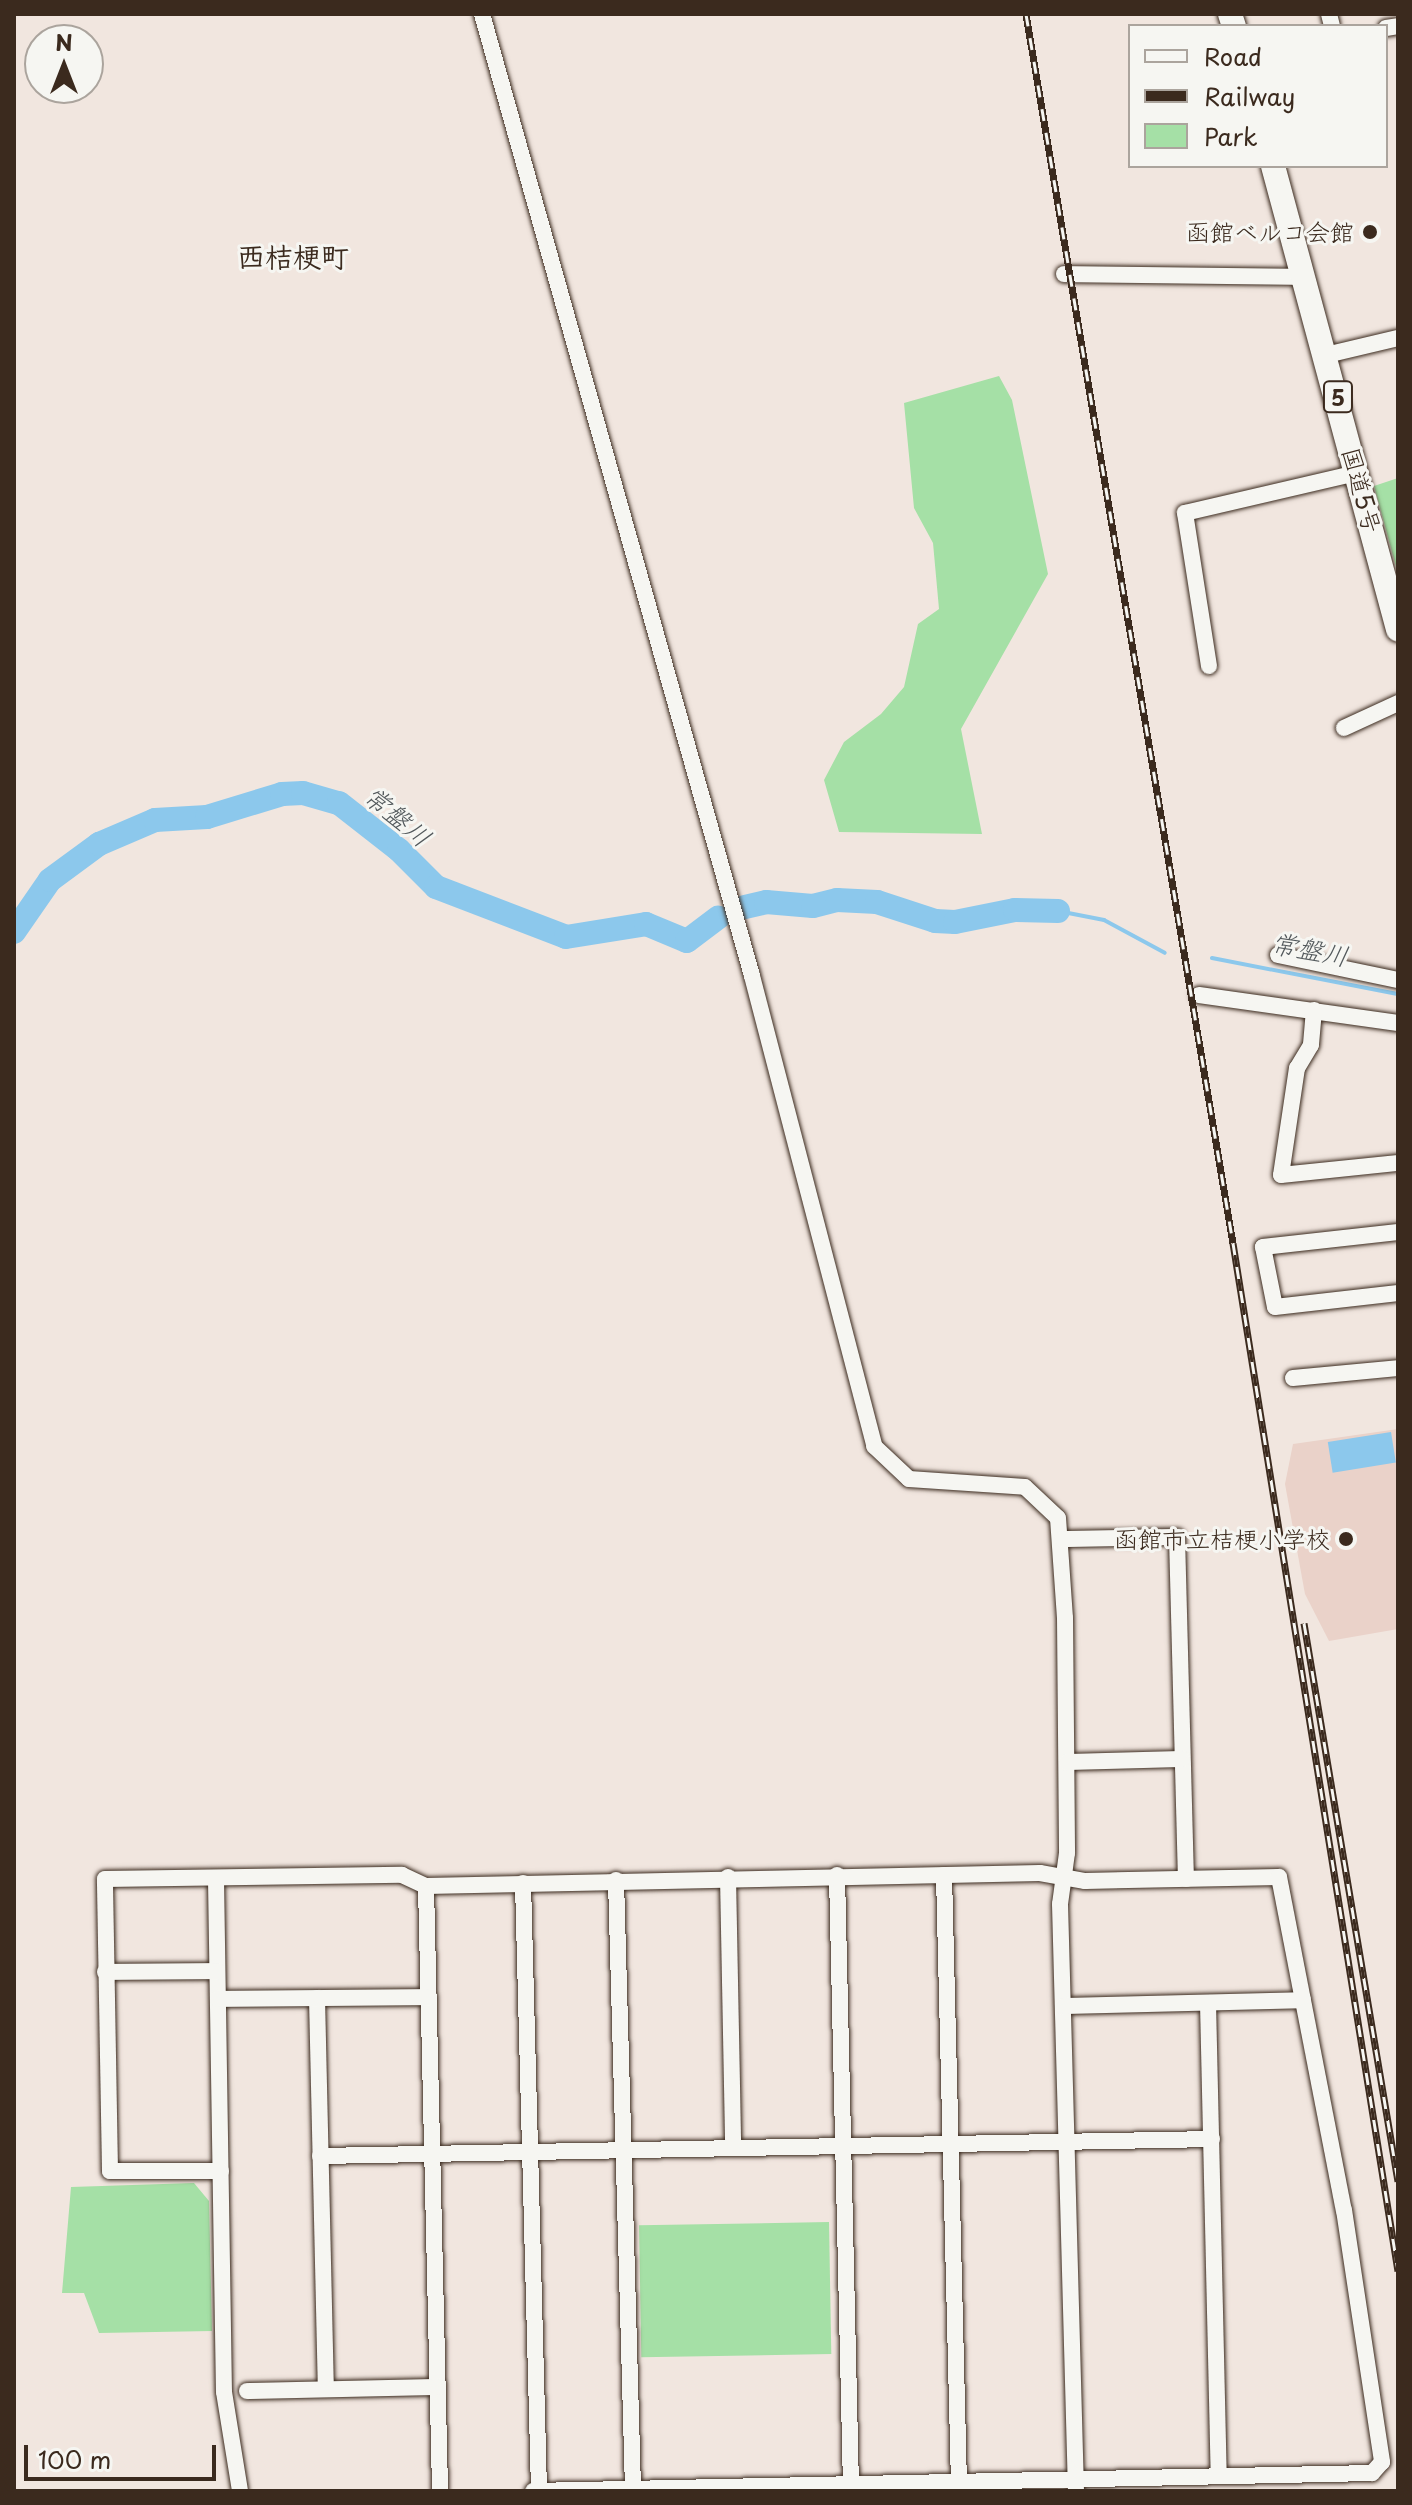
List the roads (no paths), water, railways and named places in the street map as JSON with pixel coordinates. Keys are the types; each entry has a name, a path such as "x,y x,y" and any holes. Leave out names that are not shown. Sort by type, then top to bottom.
{"highway":[{"name":"国道5号","path":"1274,168 1398,629"}],"street":[{"path":"482,14 752,976 874,1446 909,1479 1025,1487 1058,1518 1063,1539 1067,1762 1062,1875 1063,2006 1076,2486"},
{"path":"1064,274 1304,277"},
{"path":"1326,355 1398,338"},
{"path":"1209,666 1185,513 1357,473"},
{"path":"1344,728 1398,703"},
{"path":"1278,955 1398,980"},
{"path":"1199,995 1398,1023"},
{"path":"1314,1010 1311,1045 1297,1068 1281,1175 1398,1163"},
{"path":"1398,1232 1263,1247 1275,1307 1398,1293"},
{"path":"1293,1378 1398,1368"},
{"path":"1063,1539 1177,1537 1186,1879"},
{"path":"1067,1762 1182,1759"},
{"path":"221,2171 110,2171 105,1879 402,1875 426,1886 837,1875 1062,1875 1085,1881 1279,1877 1344,2210 1382,2462 1372,2473 1219,2476 1076,2486 959,2483 533,2491"},
{"path":"837,1875 851,2485"},
{"path":"944,1875 959,2483"},
{"path":"728,1877 733,2148"},
{"path":"216,1879 224,2392 240,2491"},
{"path":"616,1880 633,2489"},
{"path":"523,1883 539,2491"},
{"path":"426,1886 440,2491"},
{"path":"105,1972 217,1971"},
{"path":"218,1999 429,1997"},
{"path":"317,1998 326,2389"},
{"path":"1063,2006 1303,2000"},
{"path":"1208,2003 1219,2476"},
{"path":"320,2156 1212,2139"},
{"path":"247,2391 438,2387"}],"water":[{"path":"1391,1432 1396,1463 1333,1473 1328,1442"}],"waterway":[{"name":"常盤川","path":"14,932 50,880 99,844 155,820 207,817 282,794 303,793 339,803 399,850 436,887 566,937 646,924 687,941 718,918"},
{"name":"常盤川","path":"745,907 766,902 813,906 837,900 877,902 935,921 955,922 1015,910 1058,911"},
{"name":"常盤川","path":"1058,911 1104,920 1165,953"},
{"name":"常盤川","path":"1212,958 1398,994"}],"railway":[{"path":"1026,14 1233,1243 1398,2271"},
{"path":"1304,1623 1398,2181"}],"place":[{"name":"函館ベルコ会館","path":"1370,232"},
{"name":"函館市立桔梗小学校","path":"1346,1539"}],"district":[{"name":"西桔梗町","path":"293,256"}]}
